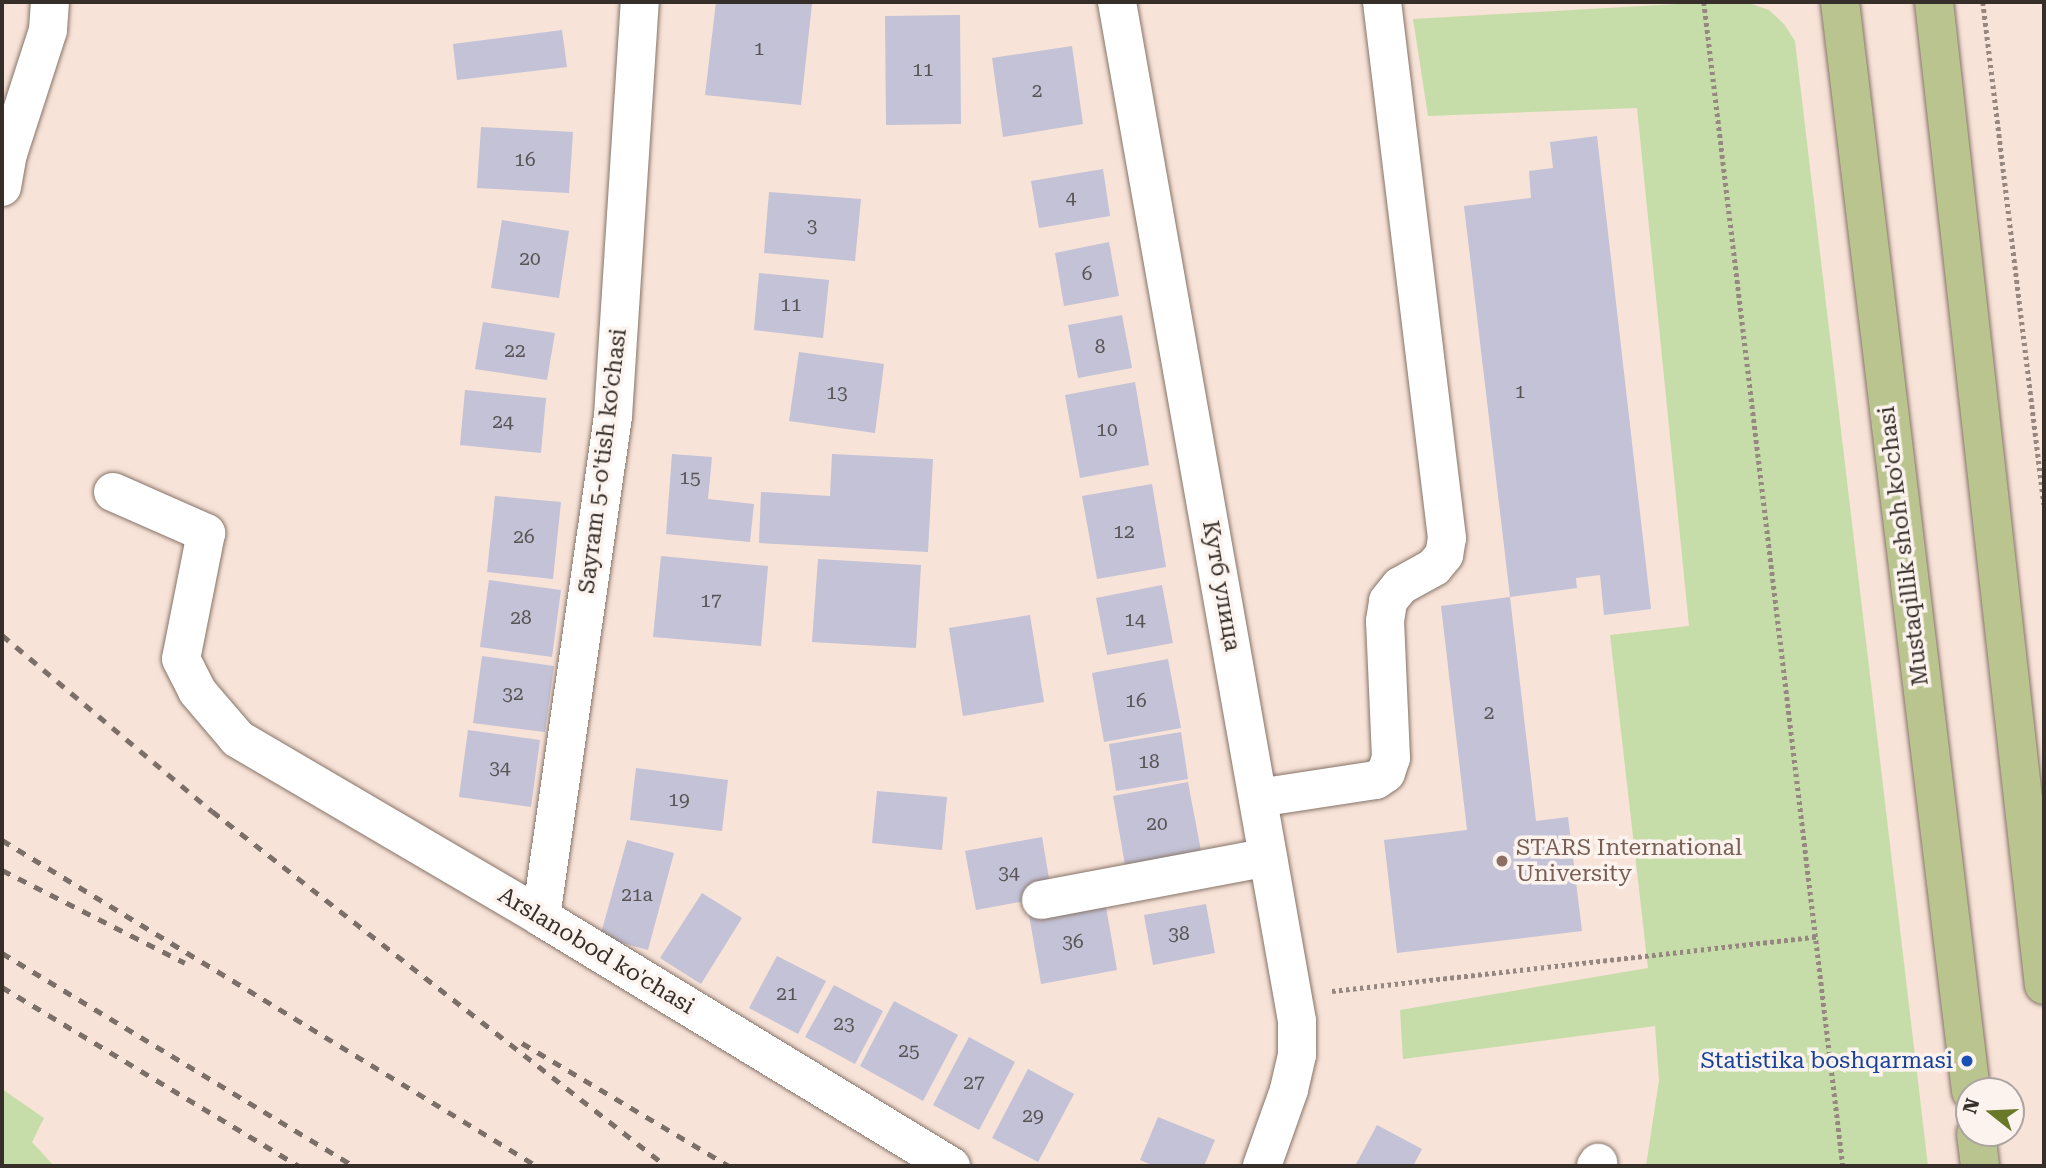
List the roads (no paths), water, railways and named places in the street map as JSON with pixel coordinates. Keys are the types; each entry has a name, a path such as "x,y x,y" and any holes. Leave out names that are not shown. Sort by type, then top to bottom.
{"main road":[{"name":"Mustaqillik shoh ko'chasi","path":"1840,2 1969,1077"},
{"path":"1934,2 2044,985"},
{"path":"1978,1147 1980,1166"}],"street":[{"path":"2,187 8,154 48,30 50,2"},
{"name":"Sayram 5-o'tish ko'chasi","path":"541,917 613,416 640,2"},
{"name":"Кутб улица","path":"1118,2 1290,995 1297,1021 1297,1055 1289,1090 1262,1166"},
{"path":"1258,798 1376,780 1386,773 1391,758 1385,621 1388,601 1401,586 1434,567 1444,555 1447,538 1382,2"},
{"name":"Arslanobod ko'chasi","path":"113,492 206,533 181,659 197,691 238,739 541,917 951,1166"},
{"path":"1041,900 1268,857"}],"railway":[{"path":"2,635 212,811 666,1166"},
{"path":"2,840 537,1166"},
{"path":"2,870 185,963"},
{"path":"2,953 354,1166"},
{"path":"2,987 299,1166"},
{"path":"522,1043 729,1166"}],"place":[{"name":"STARS International University","path":"1502,861"},
{"name":"Statistika boshqarmasi","path":"1967,1061"}]}
